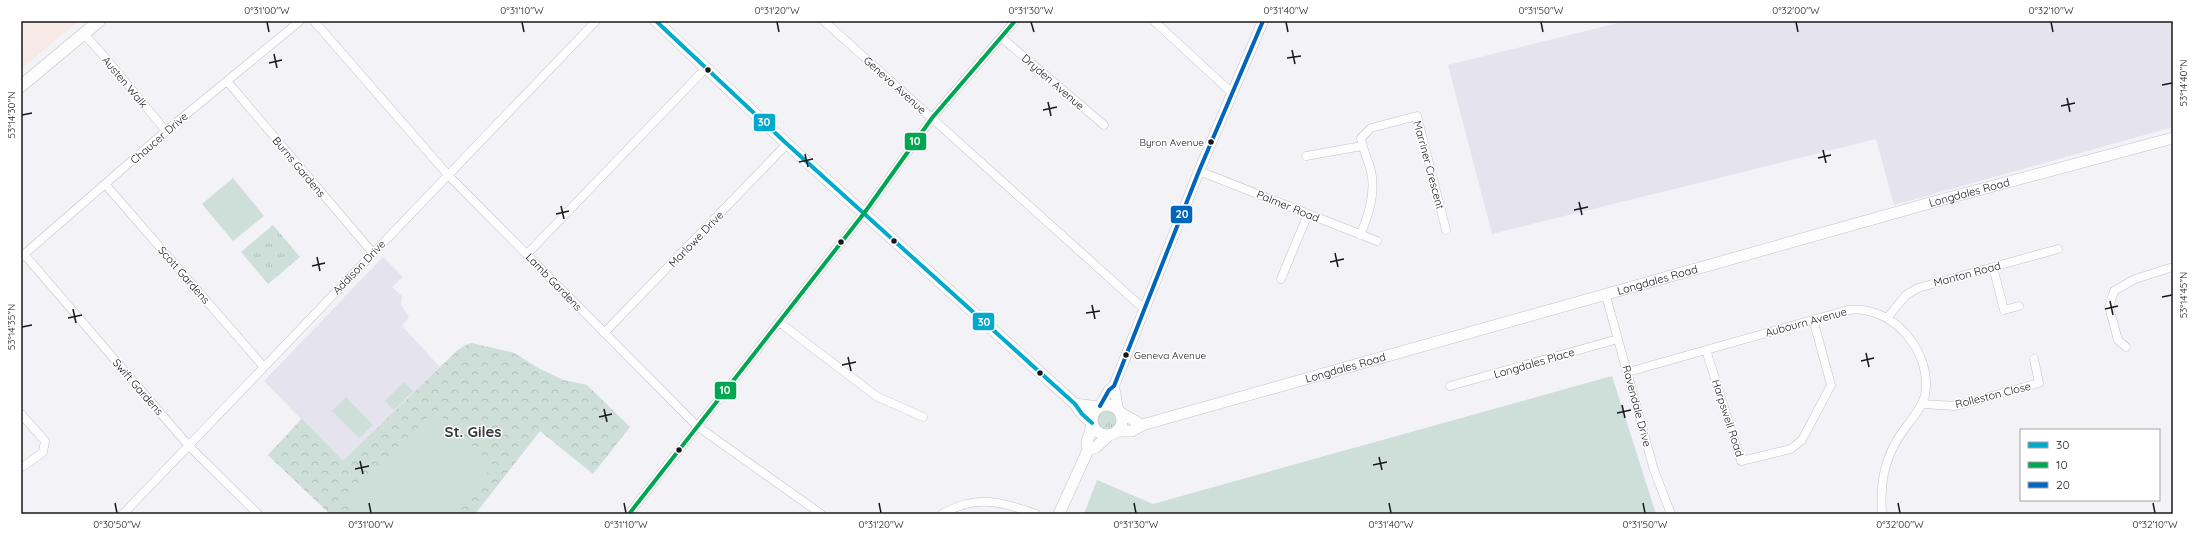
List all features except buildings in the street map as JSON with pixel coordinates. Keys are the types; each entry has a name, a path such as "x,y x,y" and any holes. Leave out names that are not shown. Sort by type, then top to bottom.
{"main road":[{"path":"21,86 99,21"},
{"path":"656,21 705,69 787,144 865,212 1075,404 1099,433 1113,433"},
{"name":"Longdales Road","path":"1113,433 1130,431 1142,425 1606,296 1937,201 2173,138"},
{"path":"1075,404 1099,406 1110,404 1142,425"},
{"path":"1059,514 1088,450 1087,442 1092,424 1092,414 1099,406"},
{"path":"1088,450 1096,447 1113,433 1122,423 1119,411"}],"street":[{"name":"Chaucer Drive","path":"23,255 166,131 300,21"},
{"name":"Lamb Gardens","path":"314,21 448,174 697,426 821,514"},
{"name":"Addison Drive","path":"123,514 372,252 596,21"},
{"name":"Geneva Avenue","path":"824,21 1144,309"},
{"path":"629,514 865,212 932,118 1016,21"},
{"path":"1154,21 1232,93"},
{"path":"1099,406 1109,390 1114,386 1199,171 1263,21"},
{"name":"Austen Walk","path":"84,34 166,131"},
{"name":"Dryden Avenue","path":"1002,38 1104,125"},
{"path":"527,254 705,69"},
{"name":"Burns Gardens","path":"227,81 372,252"},
{"name":"Marriner Crescent","path":"1362,146 1361,138 1371,128 1417,116 1446,230"},
{"name":"Marlowe Drive","path":"604,333 787,144"},
{"path":"1306,156 1362,146 1371,172 1373,192 1368,217 1360,235"},
{"name":"Palmer Road","path":"1199,171 1377,241"},
{"name":"Scott Gardens","path":"105,184 263,366"},
{"path":"1282,279 1308,214"},
{"name":"Manton Road","path":"1887,318 1906,295 1918,288 2058,249"},
{"name":"Swift Gardens","path":"23,255 188,445 258,514"},
{"path":"1992,267 2004,310 2019,306"},
{"path":"2126,347 2118,340 2109,306 2114,290 2135,280 2173,267"},
{"name":"Ravendale Drive","path":"1606,296 1654,470 1672,514"},
{"name":"Aubourn Avenue","path":"1628,372 1852,309 1865,310 1887,318 1904,330 1919,355 1926,381 1922,404 1901,434 1884,467 1881,495 1882,514"},
{"name":"Harpswell Road","path":"1706,350 1741,461 1791,449 1802,440 1831,385 1813,319"},
{"path":"779,322 876,396 923,417"},
{"name":"Longdales Place","path":"1450,386 1618,339"},
{"name":"Rolleston Close","path":"1922,404 1956,406 2039,383 2034,359"},
{"path":"1114,386 1119,411"},
{"path":"21,414 45,441 43,452 24,466 21,466"},
{"path":"942,514 953,507 978,501 1005,503 1036,514"}],"shaded area":[{"path":"21,21 78,21 21,69"},
{"path":"1626,21 2173,21 2173,127 1894,205 1876,139 1492,234 1448,65"},
{"path":"383,257 403,277 392,287 402,296 401,304 409,317 402,326 440,367 464,345 471,343 514,353 538,368 563,380 587,385 540,431 475,514 330,514 268,455 301,419 264,381"}],"green space":[{"path":"233,178 264,216 233,241 202,204"},
{"path":"273,225 300,257 268,284 241,252"},
{"path":"471,343 514,353 538,368 563,380 587,385 630,427 593,474 540,431 475,514 330,514 268,455 302,419 343,461 458,350"},
{"path":"1612,376 1656,514 1084,514 1097,480 1153,504"},
{"path":"404,382 413,391 394,410 385,401"},
{"path":"346,397 373,425 359,438 332,411"},
{"path":"1107,409 1111,410 1117,416 1117,424 1111,430 1107,431 1103,430 1097,424 1096,420 1097,416 1103,410"},
{"path":"435,410 494,466 448,514 366,514 350,499"}],"transit line":[{"name":"30","path":"656,21 787,144 1075,404 1082,414 1092,423"},
{"name":"10","path":"629,514 865,212 932,118 1015,21"},
{"name":"20","path":"1100,406 1109,390 1114,386 1199,171 1263,21"}],"place":[{"name":"Byron Avenue","path":"1211,142"},
{"name":"Geneva Avenue","path":"1126,355"}],"district":[{"name":"St. Giles","path":"473,432"}]}
